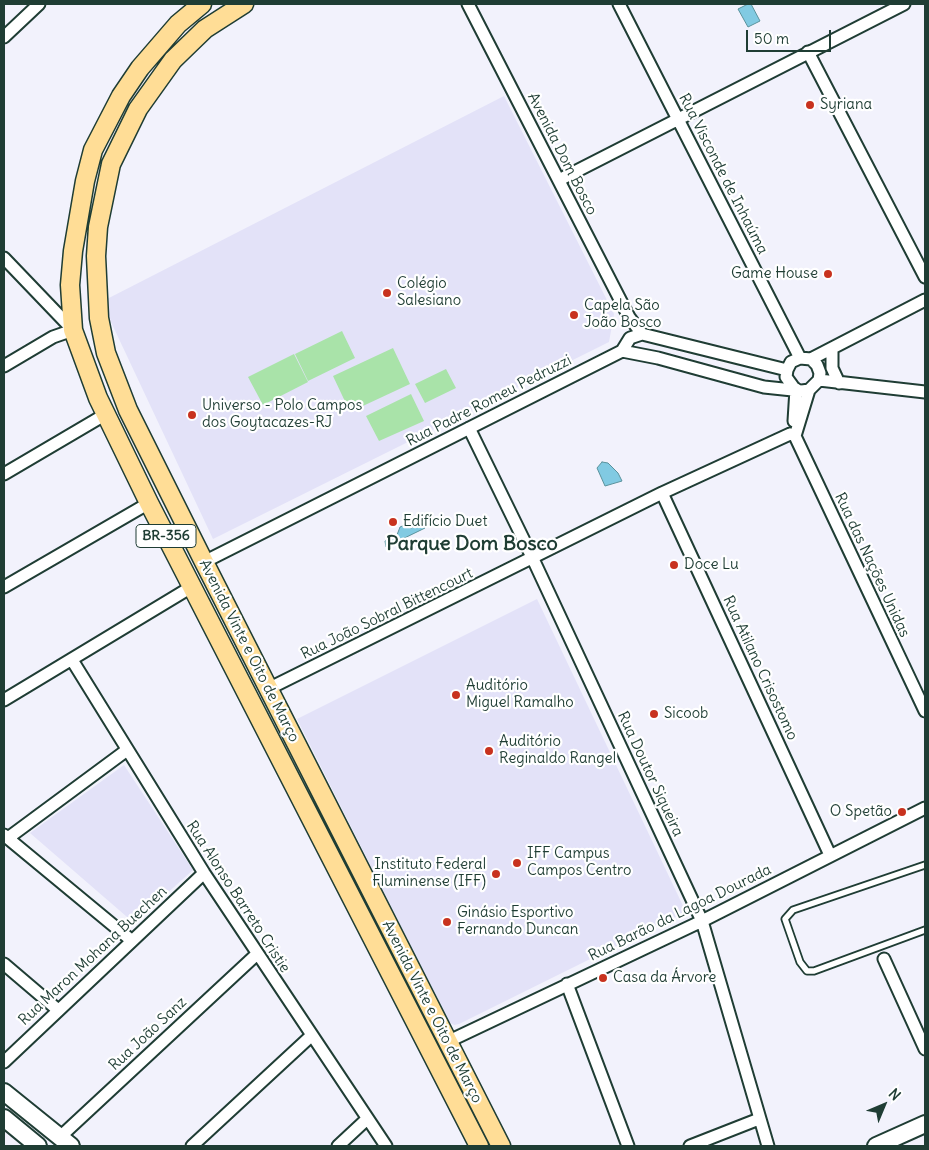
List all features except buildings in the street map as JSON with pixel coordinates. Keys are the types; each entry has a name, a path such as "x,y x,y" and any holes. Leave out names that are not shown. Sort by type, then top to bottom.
{"main road":[{"name":"Avenida Vinte e Oito de Março","path":"202,4 178,24 140,68 120,96 93,150 83,190 73,251 70,286 73,330 106,414 149,502 387,964 478,1146"},
{"path":"157,80 161,65 167,58 202,23 226,4"},
{"name":"Avenida Vinte e Oito de Março","path":"244,4 205,29 173,60 157,80 124,136 111,164 98,227 96,256 98,318 116,381 204,562 501,1146"},
{"path":"139,481 151,490 188,562 197,564 204,562"},
{"path":"193,586 204,582 210,586 251,668 259,672"},
{"path":"387,964 404,985 432,1037 439,1044 447,1042"},
{"path":"4,1092 66,1142"},
{"path":"4,1118 38,1146"},
{"path":"876,1146 925,1124"}],"street":[{"path":"4,37 39,4"},
{"name":"Avenida Dom Bosco","path":"468,4 629,317 636,336"},
{"name":"Rua Visconde de Inhaúma","path":"619,4 805,358"},
{"path":"558,180 904,4"},
{"path":"808,52 925,277"},
{"path":"4,258 73,330 53,337 4,366"},
{"path":"800,390 786,377 791,362 832,348 925,300"},
{"path":"622,350 636,336 787,370"},
{"path":"832,348 832,368 840,382"},
{"path":"622,350 764,387 800,390 818,380 925,392"},
{"name":"Rua Padre Romeu Pedruzzi","path":"204,562 622,350"},
{"path":"805,358 817,365 820,372 818,380"},
{"path":"792,435 800,390"},
{"path":"4,474 106,414"},
{"name":"Rua Doutor Siqueira","path":"469,428 533,559 702,921 768,1146"},
{"name":"Rua João Sobral Bittencourt","path":"268,689 533,559 662,493 792,435"},
{"name":"Rua das Nações Unidas","path":"792,435 925,711"},
{"name":"Rua Atilano Crisostomo","path":"662,493 830,855"},
{"path":"4,587 149,502"},
{"path":"4,700 193,586"},
{"name":"Rua Alonso Barreto Cristie","path":"72,660 204,873 386,1146"},
{"path":"127,750 6,837 131,940"},
{"name":"Rua Barão da Lagoa Dourada","path":"447,1042 702,921 925,808"},
{"name":"Rua Maron Mohana Buechen","path":"4,1062 204,873"},
{"name":"Rua João Sanz","path":"66,1142 257,954"},
{"path":"884,959 925,1049"},
{"path":"4,964 58,1010"},
{"path":"567,984 628,1146"},
{"path":"192,1146 311,1036"},
{"path":"338,1146 367,1119"},
{"path":"690,1146 759,1119"}],"lane":[{"path":"925,865 792,910 785,919 800,962 806,971 814,971 925,930"}],"shaded area":[{"name":"Colégio Salesiano","path":"504,96 614,314 609,342 213,539 111,322 105,300"},
{"name":"IFF Campus Campos Centro","path":"537,599 685,910 681,914 454,1025 449,1022 297,719"},
{"path":"124,765 193,870 134,923 30,833"}],"green space":[{"path":"342,331 355,358 308,381 295,354"},
{"path":"393,348 410,384 350,412 333,376"},
{"path":"294,354 308,382 263,405 248,377"},
{"path":"446,369 456,388 425,403 415,384"},
{"path":"411,394 424,421 379,441 366,416"}],"water":[{"path":"751,4 760,21 748,27 738,9"},
{"path":"602,462 608,463 618,473 622,481 605,486 597,468"},
{"path":"422,524 425,528 386,547 385,541 397,535 400,527 405,525 411,528"}],"place":[{"name":"Syriana","path":"810,105"},
{"name":"Game House","path":"828,274"},
{"name":"Colégio Salesiano","path":"387,293"},
{"name":"Capela São João Bosco","path":"574,315"},
{"name":"Universo - Polo Campos dos Goytacazes-RJ","path":"192,415"},
{"name":"Edifício Duet","path":"393,522"},
{"name":"Doce Lu","path":"674,565"},
{"name":"Auditório Miguel Ramalho","path":"456,695"},
{"name":"Sicoob","path":"654,714"},
{"name":"Auditório Reginaldo Rangel","path":"489,751"},
{"name":"O Spetão","path":"902,812"},
{"name":"IFF Campus Campos Centro","path":"517,863"},
{"name":"Instituto Federal Fluminense (IFF)","path":"496,874"},
{"name":"Ginásio Esportivo Fernando Duncan","path":"447,922"},
{"name":"Casa da Árvore","path":"603,978"}],"district":[{"name":"Parque Dom Bosco","path":"472,544"}]}
